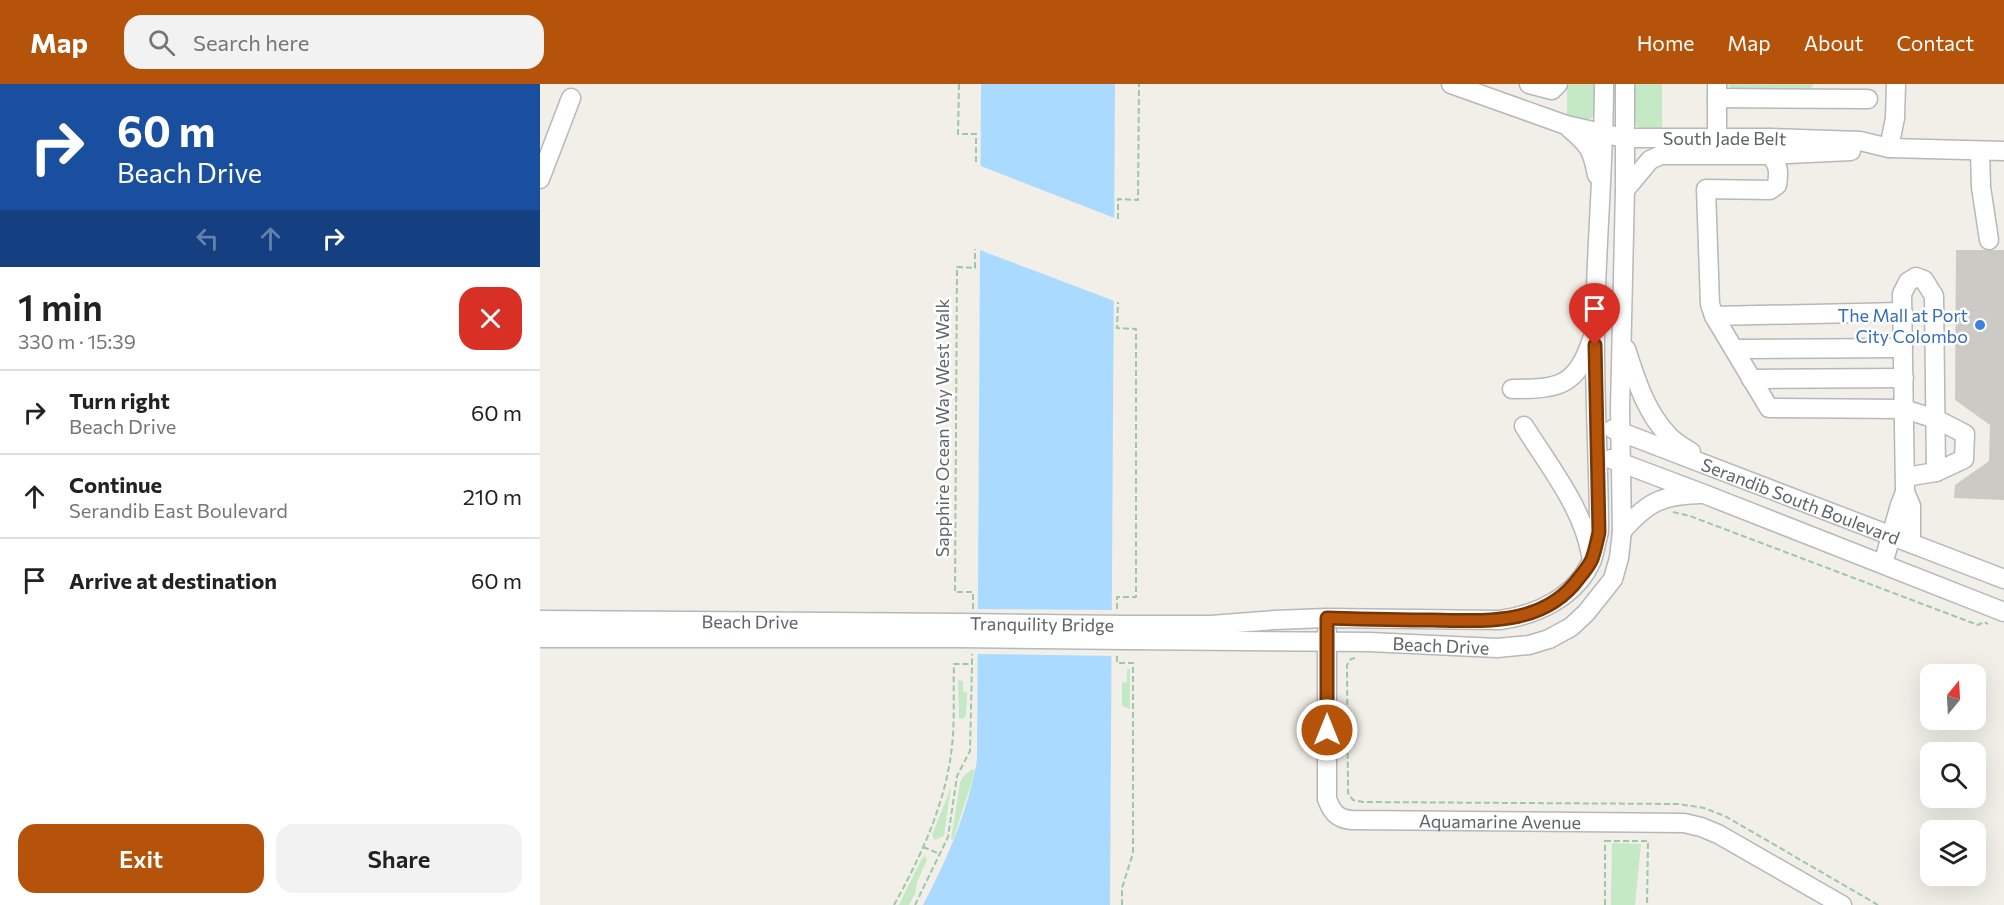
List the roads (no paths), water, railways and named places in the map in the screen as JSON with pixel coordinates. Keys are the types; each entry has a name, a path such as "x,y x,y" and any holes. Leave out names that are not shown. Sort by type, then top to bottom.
{"street":[{"name":"South Jade Belt","path":"1451,84 1566,125 1624,138 1717,138 1770,146 1860,141 1889,148 2004,151"},
{"path":"1529,84 1552,90 1558,84"},
{"path":"1512,389 1555,387 1568,380 1586,358 1595,326 1604,135 1604,84"},
{"name":"Beach Drive","path":"1121,633 1328,642 1360,649 1497,648 1529,645 1549,639 1571,627 1586,613 1612,579 1619,558 1622,531 1620,409 1625,84"},
{"path":"1889,148 1895,118 1896,84"},
{"path":"1717,138 1717,91 1826,91 1868,99"},
{"path":"540,179 571,98"},
{"path":"1566,125 1585,141 1593,155 1600,191"},
{"path":"1625,190 1650,160 1661,155 1770,146 1779,172 1777,185 1770,190 1706,189 1710,304 1714,316 1769,408 1904,409 1936,419 1965,434 1964,459 1905,485"},
{"path":"1980,151 1981,188 1989,240"},
{"path":"1883,564 1905,485 1902,294 1908,282 1916,277 1924,280 1934,296 1936,472"},
{"path":"1714,316 1903,312"},
{"name":"Beach Drive","path":"1121,633 1274,620 1327,618 1482,621 1522,617 1557,600 1573,587 1592,560 1599,532 1595,326"},
{"path":"1622,333 1638,387 1649,410 1668,435 1707,465"},
{"path":"1734,349 1903,348"},
{"path":"1752,379 1904,378"},
{"name":"Serandib South Boulevard","path":"1597,424 2004,579"},
{"path":"1524,426 1584,527 1592,560"},
{"name":"Serandib South Boulevard","path":"1598,454 1883,564 1999,618"},
{"path":"1905,485 1911,506 1911,543"},
{"path":"1622,531 1646,507 1665,498 1682,494 1704,494"},
{"name":"Aquamarine Avenue","path":"1327,618 1327,799 1338,818 1605,832 1684,823 1701,827 1731,840 1842,905"},
{"name":"Beach Drive","path":"540,620 960,631"},
{"name":"Beach Drive","path":"540,638 960,631"},
{"name":"Tranquility Bridge","path":"960,631 1121,633"},
{"path":"1327,685 1338,659 1360,649"}],"water":[{"path":"981,84 1115,84 1110,905 923,905 956,835 977,760"}],"place":[{"name":"The Mall at Port City Colombo","path":"1980,325"}]}
